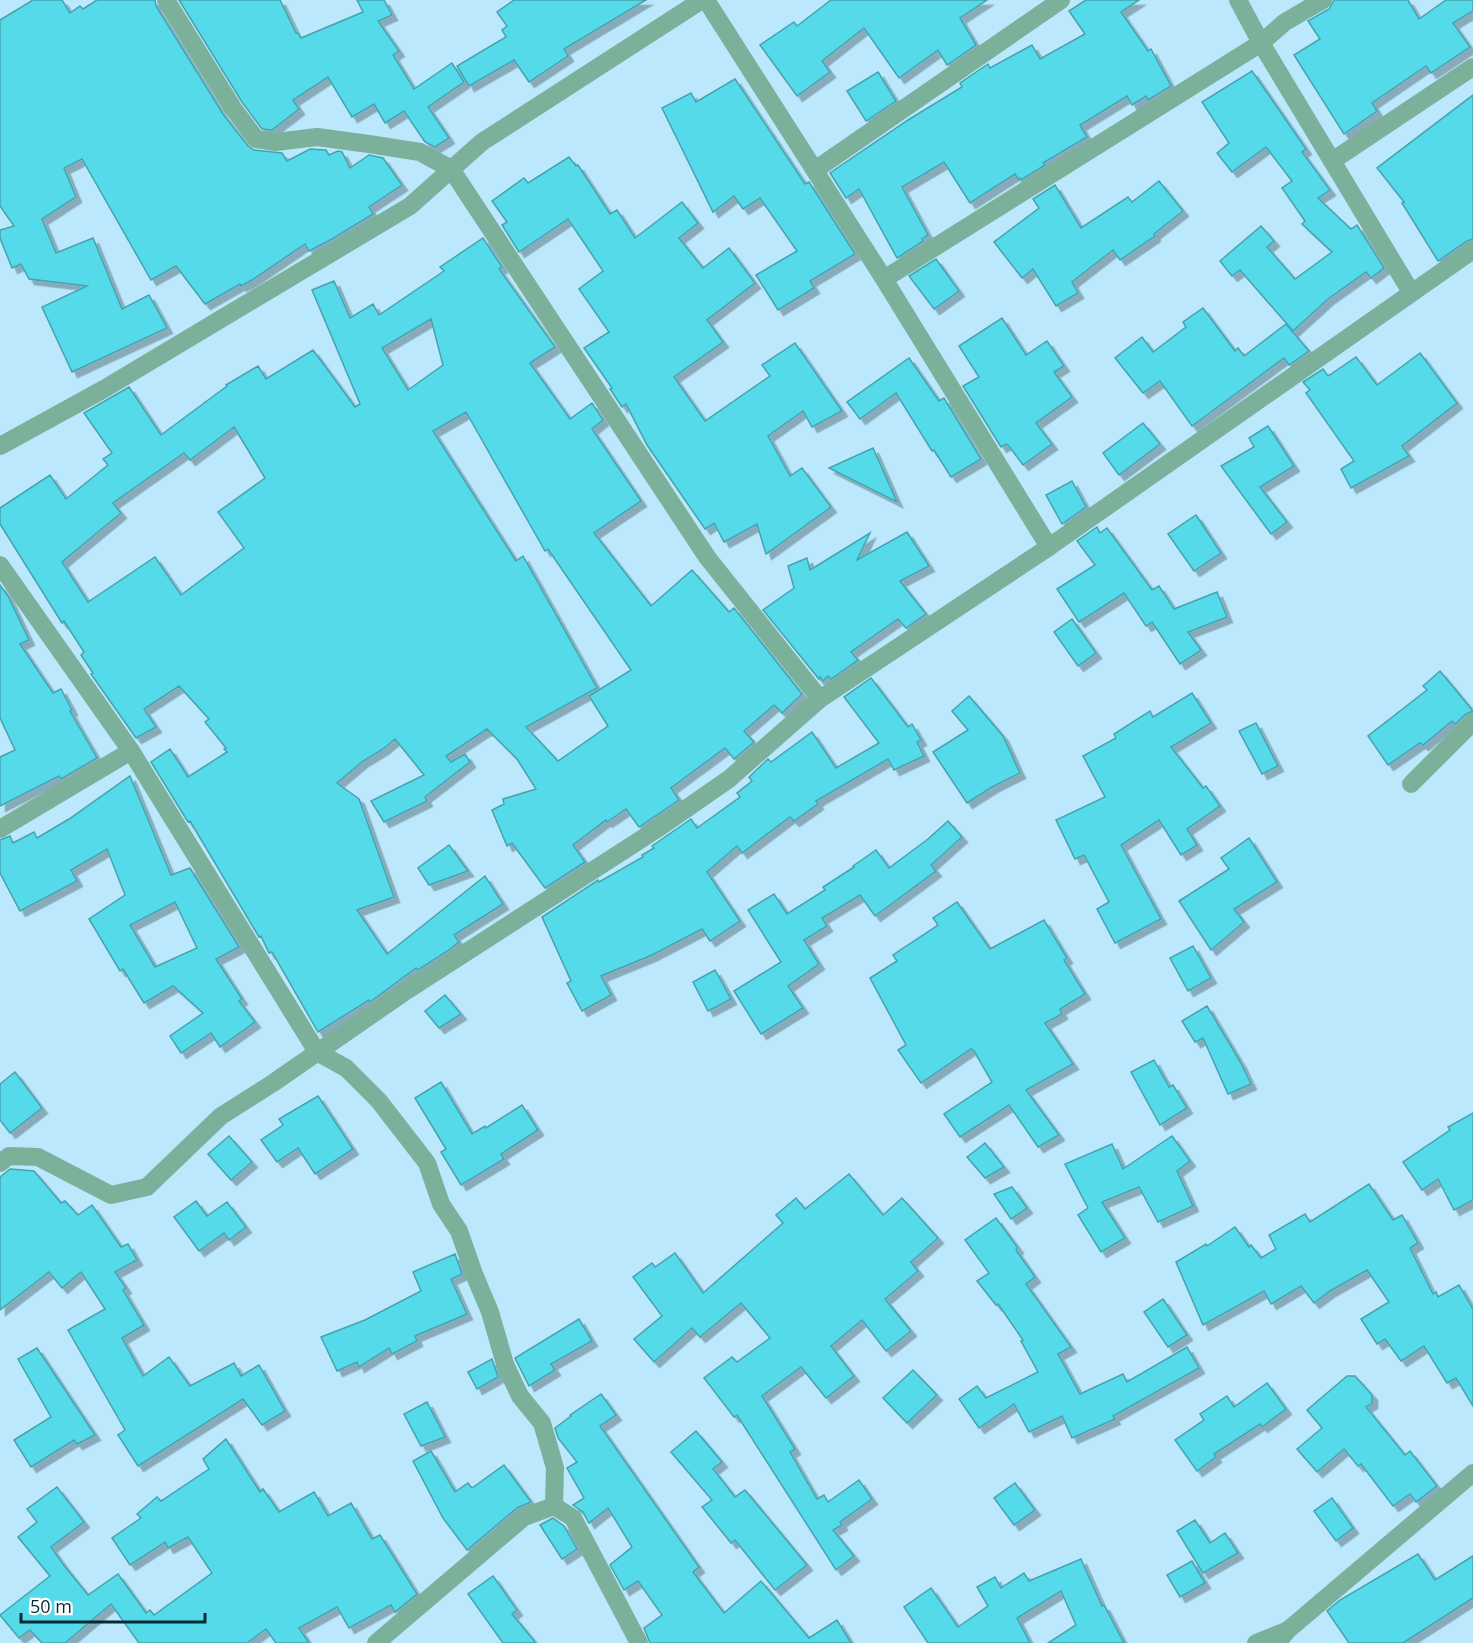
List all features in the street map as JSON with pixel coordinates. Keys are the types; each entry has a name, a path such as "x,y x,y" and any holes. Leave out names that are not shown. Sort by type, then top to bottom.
{"street":[{"path":"166,0 233,108 256,139 276,142 317,137 420,152 451,169 707,557 820,699"},
{"path":"0,446 104,389 410,206 482,142 704,0 884,279 1049,547"},
{"path":"815,170 1061,0"},
{"path":"1238,0 1261,43 1411,292"},
{"path":"884,279 1261,43 1285,22 1323,0"},
{"path":"1332,161 1473,67"},
{"path":"0,1163 9,1156 38,1157 111,1195 147,1187 221,1116 403,993 618,856 729,779 820,699 1049,547 1473,250"},
{"path":"0,565 131,751 317,1052 346,1068 379,1101 427,1162 441,1204 459,1231 490,1312 505,1364 520,1396 542,1423 555,1468 554,1506"},
{"path":"1411,784 1473,722"},
{"path":"0,829 131,751"},
{"path":"1256,1643 1282,1636 1473,1473"},
{"path":"376,1643 524,1517 554,1506"},
{"path":"554,1506 573,1518 639,1643"}],"building":[{"path":"33,0 62,0 70,13 80,6 83,9 97,0 155,0 156,6 223,114 248,146 254,150 282,153 287,161 310,149 326,150 329,155 338,151 342,152 350,168 369,155 383,158 402,185 369,207 373,214 332,239 309,251 305,244 252,280 241,286 240,284 205,304 176,266 151,280 82,159 64,168 76,197 42,219 56,253 93,238 122,309 149,295 167,328 72,372 42,307 87,286 29,279 21,264 12,268 0,238 0,230 14,226 0,206 0,20"},
{"path":"179,0 280,0 296,33 301,38 363,12 357,0 384,0 392,15 378,21 399,51 393,55 414,89 452,63 464,82 428,107 449,138 435,147 425,142 404,111 385,123 374,104 352,117 328,77 293,100 299,109 272,130 262,129 242,102"},
{"path":"514,0 646,0 564,49 568,56 529,82 514,60 469,86 457,66 506,37 502,30 507,26 497,12"},
{"path":"831,0 987,0 960,18 976,45 947,65 938,50 899,78 864,28 822,61 830,72 797,96 760,45 794,22 797,26"},
{"path":"1086,0 1139,0 1121,12 1148,51 1151,49 1171,86 1148,100 1146,96 1132,105 1127,96 1080,125 1087,137 1043,163 1045,165 1021,180 1015,174 970,203 944,162 902,187 928,235 922,239 923,241 897,258 859,189 846,198 830,173 908,120 962,87 960,83 988,64 990,68 1032,45 1040,59 1085,34 1069,11"},
{"path":"1334,0 1408,0 1419,19 1446,0 1473,0 1473,11 1453,23 1470,47 1431,73 1426,66 1372,103 1377,111 1344,134 1294,55 1320,39 1308,21 1329,9"},
{"path":"1252,71 1306,149 1302,152 1330,190 1318,198 1351,229 1357,225 1384,268 1371,278 1366,272 1328,299 1293,331 1240,270 1232,276 1220,261 1261,226 1274,241 1267,247 1295,279 1332,252 1302,224 1305,221 1282,188 1292,181 1266,147 1232,172 1217,153 1229,143 1202,102"},
{"path":"878,72 896,101 866,121 847,91"},
{"path":"735,79 805,184 809,182 855,254 810,281 814,288 778,310 756,275 797,251 760,198 743,209 734,196 713,212 662,108 691,93 696,102"},
{"path":"1473,95 1473,239 1438,261 1402,203 1404,202 1377,168"},
{"path":"569,157 576,166 578,165 610,214 617,210 635,238 682,202 698,223 679,238 703,268 729,248 755,283 707,320 723,342 674,377 705,421 770,376 762,365 795,343 842,411 812,427 803,411 768,436 790,476 802,468 831,507 766,554 757,524 724,542 714,523 705,529 647,445 626,404 622,407 610,389 612,388 584,348 609,332 579,289 603,271 568,219 519,252 502,225 507,222 492,201 524,178 528,183"},
{"path":"1159,181 1183,211 1154,234 1155,236 1120,260 1113,250 1072,282 1078,293 1056,306 1033,269 1022,278 994,242 1039,208 1033,199 1055,185 1081,228 1128,197 1132,202"},
{"path":"483,238 502,267 499,269 555,347 530,363 570,419 592,403 603,420 592,429 641,501 594,533 651,606 692,570 729,612 734,608 802,694 782,713 774,705 744,731 754,742 734,759 725,748 671,788 679,800 639,827 626,809 607,822 606,820 573,845 585,862 545,888 512,843 507,846 492,810 504,804 503,799 536,789 517,759 487,729 446,756 451,762 465,754 470,762 425,797 427,801 384,822 371,801 424,775 395,739 363,761 337,783 359,799 394,897 357,910 387,954 485,876 503,904 454,935 459,942 449,950 418,970 416,968 370,1002 369,1000 318,1032 272,952 269,953 261,936 259,937 190,821 188,822 151,762 170,749 188,777 227,752 205,722 209,719 179,686 144,709 156,727 136,738 91,674 93,673 81,655 84,652 64,621 62,623 0,524 0,508 50,475 66,499 108,465 103,459 112,453 84,413 129,387 161,435 226,385 258,366 266,379 313,350 355,407 360,404 312,290 334,281 350,318 373,304 379,315 444,271 440,267","holes":["431,319 443,365 408,390 382,348","466,412 545,551 548,549 631,670 589,696 608,726 558,761 526,727 597,688 523,556 516,561 433,431","234,427 265,478 218,512 244,548 181,595 155,557 88,602 62,562 121,513 113,503 184,453 190,460"]},
{"path":"936,259 959,291 934,309 909,276"},
{"path":"1203,308 1235,351 1238,348 1244,356 1286,324 1309,351 1289,365 1284,358 1192,426 1160,381 1143,393 1115,358 1142,337 1153,352 1186,327 1183,322"},
{"path":"1002,318 1026,355 1047,341 1064,366 1054,372 1072,397 1036,423 1052,444 1023,465 1008,445 1001,447 963,386 979,377 959,346"},
{"path":"1420,353 1457,403 1402,446 1409,456 1351,488 1341,469 1354,461 1306,393 1310,390 1303,382 1323,369 1328,376 1356,357 1377,385"},
{"path":"909,358 939,401 944,398 981,459 951,477 896,393 860,419 847,402"},
{"path":"1143,423 1160,444 1119,475 1103,453"},
{"path":"1268,426 1294,466 1260,487 1287,522 1271,534 1221,466 1254,447 1249,438"},
{"path":"873,448 897,502 829,468"},
{"path":"1072,481 1086,507 1062,524 1046,495"},
{"path":"1196,515 1221,553 1194,571 1168,534"},
{"path":"1097,527 1100,533 1107,528 1152,590 1159,586 1174,609 1217,592 1227,617 1188,632 1201,650 1180,664 1152,622 1146,626 1124,593 1079,622 1057,589 1095,565 1077,541"},
{"path":"907,532 929,566 900,581 926,614 906,628 898,619 851,652 858,660 831,679 828,676 823,681 820,677 819,679 763,610 794,588 788,566 807,558 810,570 870,533 857,560"},
{"path":"0,585 8,596 29,640 20,644 53,693 61,689 72,710 70,711 97,758 61,779 59,776 0,806 0,757 15,750 0,718"},
{"path":"1072,619 1096,653 1078,666 1054,632"},
{"path":"1440,671 1473,711 1455,724 1452,721 1423,745 1420,743 1388,765 1368,736 1427,690 1423,686"},
{"path":"871,678 908,727 912,724 921,740 917,742 924,756 894,770 888,759 816,801 818,804 794,821 790,817 742,853 737,846 707,872 740,921 710,941 702,929 652,955 601,976 611,995 582,1011 567,983 571,981 542,917 598,880 599,882 643,857 642,855 654,848 652,846 691,819 697,828 740,797 737,793 752,781 749,777 768,759 771,762 812,732 836,768 879,743 844,697"},
{"path":"1192,693 1211,723 1171,747 1203,788 1206,786 1220,806 1187,829 1197,845 1181,855 1159,820 1121,845 1161,919 1115,943 1097,909 1109,902 1084,855 1075,859 1056,820 1105,797 1083,756 1116,738 1114,734 1150,711 1153,717"},
{"path":"969,696 1003,736 1020,773 967,803 933,752 968,730 952,711"},
{"path":"1256,723 1278,766 1262,774 1239,731"},
{"path":"130,776 171,875 190,868 239,947 216,959 242,999 239,1001 255,1022 220,1047 211,1033 181,1053 170,1036 203,1013 173,986 144,1003 123,969 120,971 89,919 125,895 107,849 71,870 77,881 20,911 0,873 0,840 10,836 13,843 34,832 37,838 69,819","holes":["175,902 197,948 155,967 130,925"]},
{"path":"948,821 962,837 931,865 936,871 875,916 860,895 822,918 827,926 804,940 819,964 788,986 803,1008 761,1034 734,991 781,962 748,910 774,894 787,914 825,890 823,887 876,850 889,868"},
{"path":"1249,838 1277,882 1234,909 1244,922 1211,950 1179,901 1229,869 1221,858"},
{"path":"449,845 468,871 429,885 418,868"},
{"path":"957,902 990,949 1044,920 1067,958 1064,960 1085,994 1060,1009 1062,1014 1045,1023 1073,1064 1026,1090 1059,1135 1038,1147 1009,1105 960,1137 944,1114 992,1082 971,1049 921,1083 898,1050 906,1045 870,978 897,961 893,955 938,925 933,918"},
{"path":"1193,946 1211,978 1188,991 1170,958"},
{"path":"715,970 731,999 708,1011 693,982"},
{"path":"445,995 461,1014 439,1028 425,1011"},
{"path":"1207,1006 1251,1084 1228,1094 1203,1038 1195,1042 1182,1021"},
{"path":"1154,1060 1169,1087 1173,1085 1187,1108 1160,1125 1131,1072"},
{"path":"15,1072 42,1108 10,1133 0,1120 0,1084"},
{"path":"441,1082 472,1134 485,1126 486,1128 522,1105 538,1130 501,1154 504,1159 461,1185 441,1152 446,1149 415,1098"},
{"path":"318,1096 353,1149 315,1174 298,1148 277,1162 261,1140 283,1125 279,1119"},
{"path":"1473,1113 1473,1200 1454,1210 1438,1179 1422,1190 1403,1162 1450,1130 1448,1127"},
{"path":"229,1136 252,1162 231,1180 208,1154"},
{"path":"1172,1136 1190,1161 1177,1171 1193,1206 1158,1222 1139,1187 1102,1202 1125,1238 1101,1252 1078,1215 1088,1208 1065,1164 1112,1144 1123,1169"},
{"path":"985,1143 1004,1167 985,1178 967,1157"},
{"path":"10,1169 34,1171 61,1203 65,1201 78,1215 92,1205 121,1247 128,1244 137,1260 115,1272 126,1288 123,1290 144,1325 122,1338 143,1376 169,1357 190,1386 234,1363 241,1376 259,1365 285,1411 262,1425 243,1399 138,1466 118,1435 125,1430 68,1330 105,1309 81,1272 62,1288 49,1272 0,1310 0,1177"},
{"path":"849,1174 883,1215 902,1198 938,1238 911,1262 918,1271 885,1299 911,1331 886,1351 862,1320 831,1346 854,1376 826,1398 801,1367 762,1396 795,1449 790,1452 817,1499 824,1495 828,1502 859,1480 872,1499 840,1522 842,1525 833,1530 854,1556 836,1570 737,1415 734,1417 704,1378 732,1357 737,1362 770,1338 741,1303 700,1337 692,1328 654,1362 634,1339 662,1316 633,1277 652,1263 655,1267 675,1253 703,1293 783,1223 776,1215 796,1198 805,1209"},
{"path":"1369,1184 1393,1220 1402,1215 1418,1243 1410,1248 1433,1294 1436,1292 1438,1297 1459,1285 1473,1309 1473,1406 1456,1378 1447,1383 1424,1346 1401,1361 1385,1339 1377,1344 1361,1319 1389,1302 1367,1270 1314,1303 1301,1286 1271,1304 1264,1291 1203,1325 1176,1262 1206,1244 1207,1246 1235,1227 1249,1247 1251,1245 1261,1258 1276,1249 1269,1235 1305,1214 1310,1222"},
{"path":"1012,1187 1027,1208 1011,1219 994,1194"},
{"path":"196,1201 207,1216 227,1202 246,1227 229,1240 224,1233 199,1251 174,1217"},
{"path":"996,1218 1018,1248 1016,1250 1035,1277 1026,1284 1071,1347 1058,1354 1080,1394 1123,1374 1127,1382 1187,1347 1199,1368 1113,1416 1115,1419 1072,1438 1062,1416 1029,1432 1014,1404 979,1428 959,1399 977,1386 986,1398 1038,1372 1021,1341 1023,1340 998,1304 996,1305 977,1281 989,1273 965,1240"},
{"path":"455,1254 462,1274 451,1279 467,1314 415,1336 417,1341 392,1354 389,1348 359,1367 357,1362 337,1371 321,1337 365,1320 421,1291 413,1272"},
{"path":"1163,1299 1187,1335 1168,1347 1144,1312"},
{"path":"579,1319 592,1341 551,1364 555,1370 529,1386 515,1358"},
{"path":"37,1348 95,1435 77,1444 74,1440 31,1467 14,1440 51,1417 18,1359"},
{"path":"492,1359 498,1377 477,1389 468,1372"},
{"path":"913,1370 937,1395 907,1423 883,1398"},
{"path":"1347,1376 1355,1376 1372,1395 1372,1403 1366,1407 1405,1455 1410,1451 1437,1486 1416,1502 1410,1494 1393,1506 1361,1464 1358,1466 1344,1449 1317,1472 1297,1449 1322,1428 1307,1410"},
{"path":"1267,1383 1286,1409 1262,1427 1260,1424 1214,1454 1216,1457 1197,1471 1175,1440 1204,1420 1200,1414 1227,1396 1234,1407"},
{"path":"601,1394 616,1415 600,1426 699,1567 693,1572 724,1613 761,1581 809,1638 837,1620 851,1643 650,1643 644,1628 662,1615 638,1581 624,1590 610,1565 632,1547 608,1508 589,1523 583,1512 573,1505 584,1498 567,1468 577,1462 558,1438 555,1428"},
{"path":"427,1402 445,1437 421,1446 404,1414"},
{"path":"696,1431 722,1462 713,1469 735,1497 745,1490 807,1565 775,1590 735,1540 731,1543 702,1507 712,1500 671,1452"},
{"path":"226,1439 260,1492 263,1489 279,1512 314,1492 328,1516 351,1503 372,1539 380,1535 417,1594 395,1612 391,1605 349,1628 337,1607 299,1628 309,1643 276,1643 266,1629 247,1643 139,1643 111,1604 65,1643 42,1643 30,1630 19,1638 0,1615 50,1576 18,1537 37,1522 27,1509 57,1487 84,1522 51,1547 63,1564 88,1595 118,1574 146,1613 150,1610 154,1615 212,1573 188,1537 168,1548 165,1542 130,1565 112,1538 141,1518 137,1514 157,1497 161,1501 209,1469 203,1459"},
{"path":"431,1451 455,1492 468,1483 472,1488 504,1465 531,1502 517,1508 467,1550 443,1518 413,1461"},
{"path":"1015,1483 1035,1510 1014,1525 994,1498"},
{"path":"1332,1498 1353,1528 1336,1541 1314,1511"},
{"path":"553,1518 564,1526 577,1549 562,1559 540,1525"},
{"path":"1195,1520 1210,1543 1225,1533 1238,1553 1203,1573 1177,1531"},
{"path":"1418,1554 1435,1580 1473,1556 1473,1598 1403,1643 1349,1643 1327,1611 1340,1600"},
{"path":"1081,1559 1102,1606 1104,1605 1124,1643 1048,1643 1076,1625 1061,1591 1017,1618 1030,1643 928,1643 904,1607 931,1588 958,1627 988,1606 977,1587 995,1577 1001,1588 1024,1573 1029,1581"},
{"path":"1192,1561 1205,1583 1180,1597 1167,1575"},
{"path":"493,1576 517,1610 512,1614 536,1643 503,1643 468,1594"}]}
